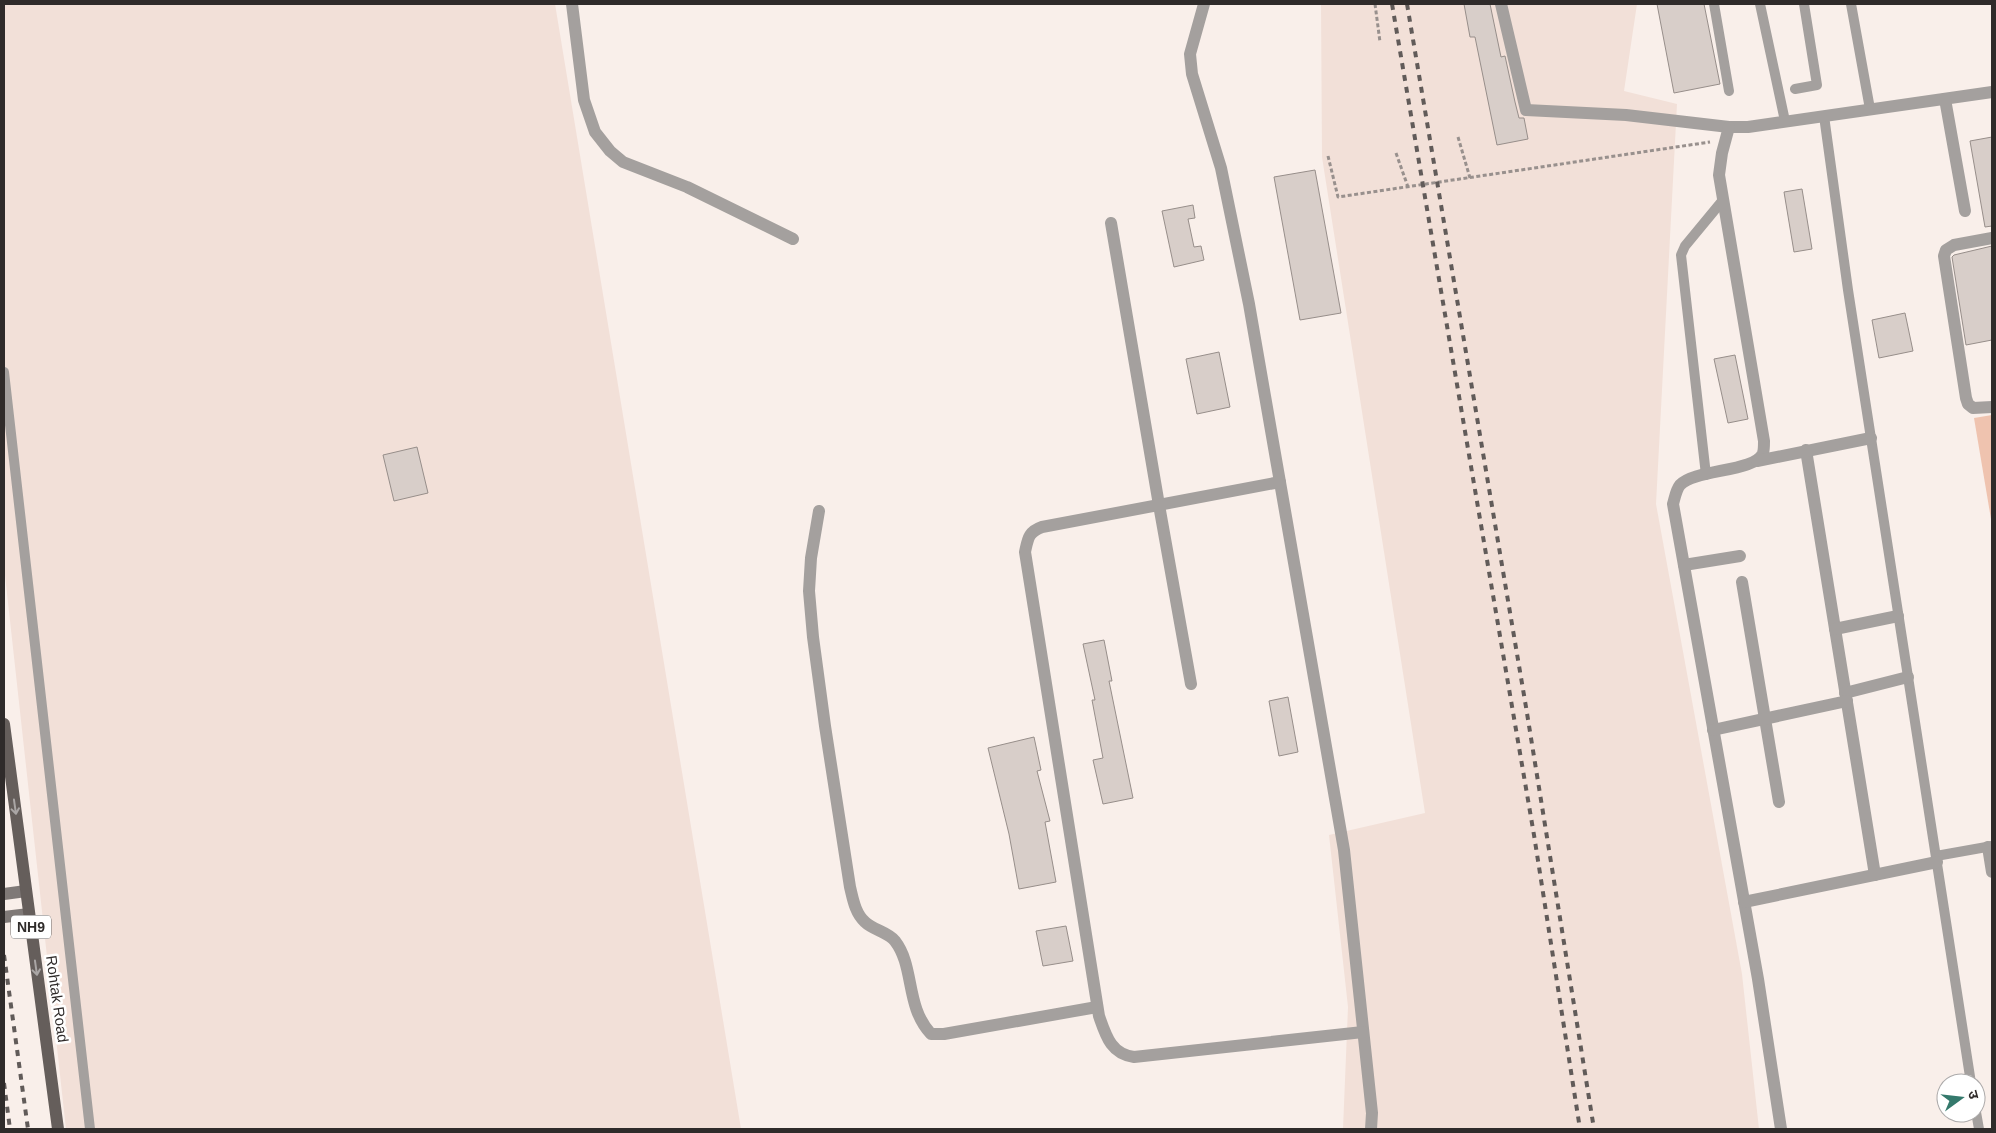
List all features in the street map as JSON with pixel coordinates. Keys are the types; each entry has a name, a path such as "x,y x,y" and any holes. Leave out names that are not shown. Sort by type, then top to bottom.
{"main road":[{"name":"Rohtak Road","path":"4,724 58,1129"}],"street":[{"path":"572,4 584,100 595,132 610,151 623,162 687,187 793,239"},
{"path":"1204,4 1190,54 1192,74 1221,168 1249,304 1344,850 1372,1113 1371,1129"},
{"path":"1501,4 1526,110 1626,115 1728,133 1785,121 1992,92"},
{"path":"1945,99 1965,211"},
{"path":"1728,133 1719,175 1764,441 1763,453 1757,461"},
{"path":"1111,223 1158,505 1191,684"},
{"path":"1992,238 1954,245 1946,250 1944,256 1966,398 1968,404 1974,408 1992,407"},
{"path":"1781,1129 1758,979 1673,504 1681,484 1690,479 1757,461 1870,438"},
{"path":"1806,450 1875,875"},
{"path":"1280,482 1033,530 1028,538 1025,552 1097,1007 1105,1034 1115,1049 1123,1056 1134,1057 1363,1032"},
{"path":"818,512 811,558 809,590 813,637 850,887 855,907 865,922 894,940 903,956 917,1014 931,1034 944,1034 1097,1007"},
{"path":"1684,565 1740,556"},
{"path":"1742,582 1779,802"},
{"path":"1835,629 1898,616"},
{"path":"1713,730 1765,720 1846,697 1908,676"},
{"path":"1990,846 1992,872"},
{"path":"1744,902 1875,875 1936,859"},
{"path":"4,894 26,891"},
{"path":"4,917 29,914"}],"lane":[{"path":"1714,4 1729,91"},
{"path":"1760,4 1785,121"},
{"path":"1794,89 1817,85 1804,4"},
{"path":"1851,4 1870,109"},
{"path":"1824,116 1870,438 1970,1073"},
{"path":"1706,475 1681,255 1685,246 1723,200"},
{"path":"4,372 90,1129"},
{"path":"1936,859 1990,846"}],"path":[{"path":"1375,4 1380,42"},
{"path":"1328,156 1338,197 1687,146 1728,133"},
{"path":"1458,137 1470,178"},
{"path":"1396,153 1408,187"}],"shaded area":[{"path":"4,4 555,4 741,1129 66,1129 4,566"},
{"path":"1321,4 1637,4 1624,91 1677,104 1656,504 1742,974 1759,1129 1343,1129 1348,1007 1329,835 1425,813 1322,157"},
{"path":"1992,415 1992,525 1974,418"}],"building":[{"path":"1464,4 1490,4 1501,57 1505,56 1519,118 1524,118 1528,139 1497,145 1475,37 1470,37"},
{"path":"1657,4 1704,4 1720,84 1674,93"},
{"path":"1992,137 1992,226 1985,227 1970,141"},
{"path":"1315,170 1341,313 1300,320 1274,177"},
{"path":"1802,189 1812,249 1794,252 1784,192"},
{"path":"1193,205 1195,218 1188,219 1194,247 1201,246 1204,260 1174,267 1162,211"},
{"path":"1992,246 1992,340 1966,345 1952,257"},
{"path":"1905,313 1913,351 1879,358 1872,320"},
{"path":"1219,352 1230,407 1197,414 1186,359"},
{"path":"1735,355 1748,419 1728,423 1714,359"},
{"path":"417,447 428,493 394,501 383,455"},
{"path":"1104,640 1112,681 1109,681 1133,798 1103,804 1093,760 1103,758 1092,700 1095,700 1083,644"},
{"path":"1288,697 1298,752 1279,756 1269,701"},
{"path":"1034,737 1041,770 1037,771 1050,821 1045,822 1056,882 1019,889 1009,834 988,748"},
{"path":"1066,926 1073,961 1043,966 1036,931"}],"railway":[{"path":"1392,4 1534,835 1580,1129"},
{"path":"1407,4 1526,707 1594,1129"},
{"path":"4,955 28,1129"},
{"path":"4,1083 10,1129"}]}
